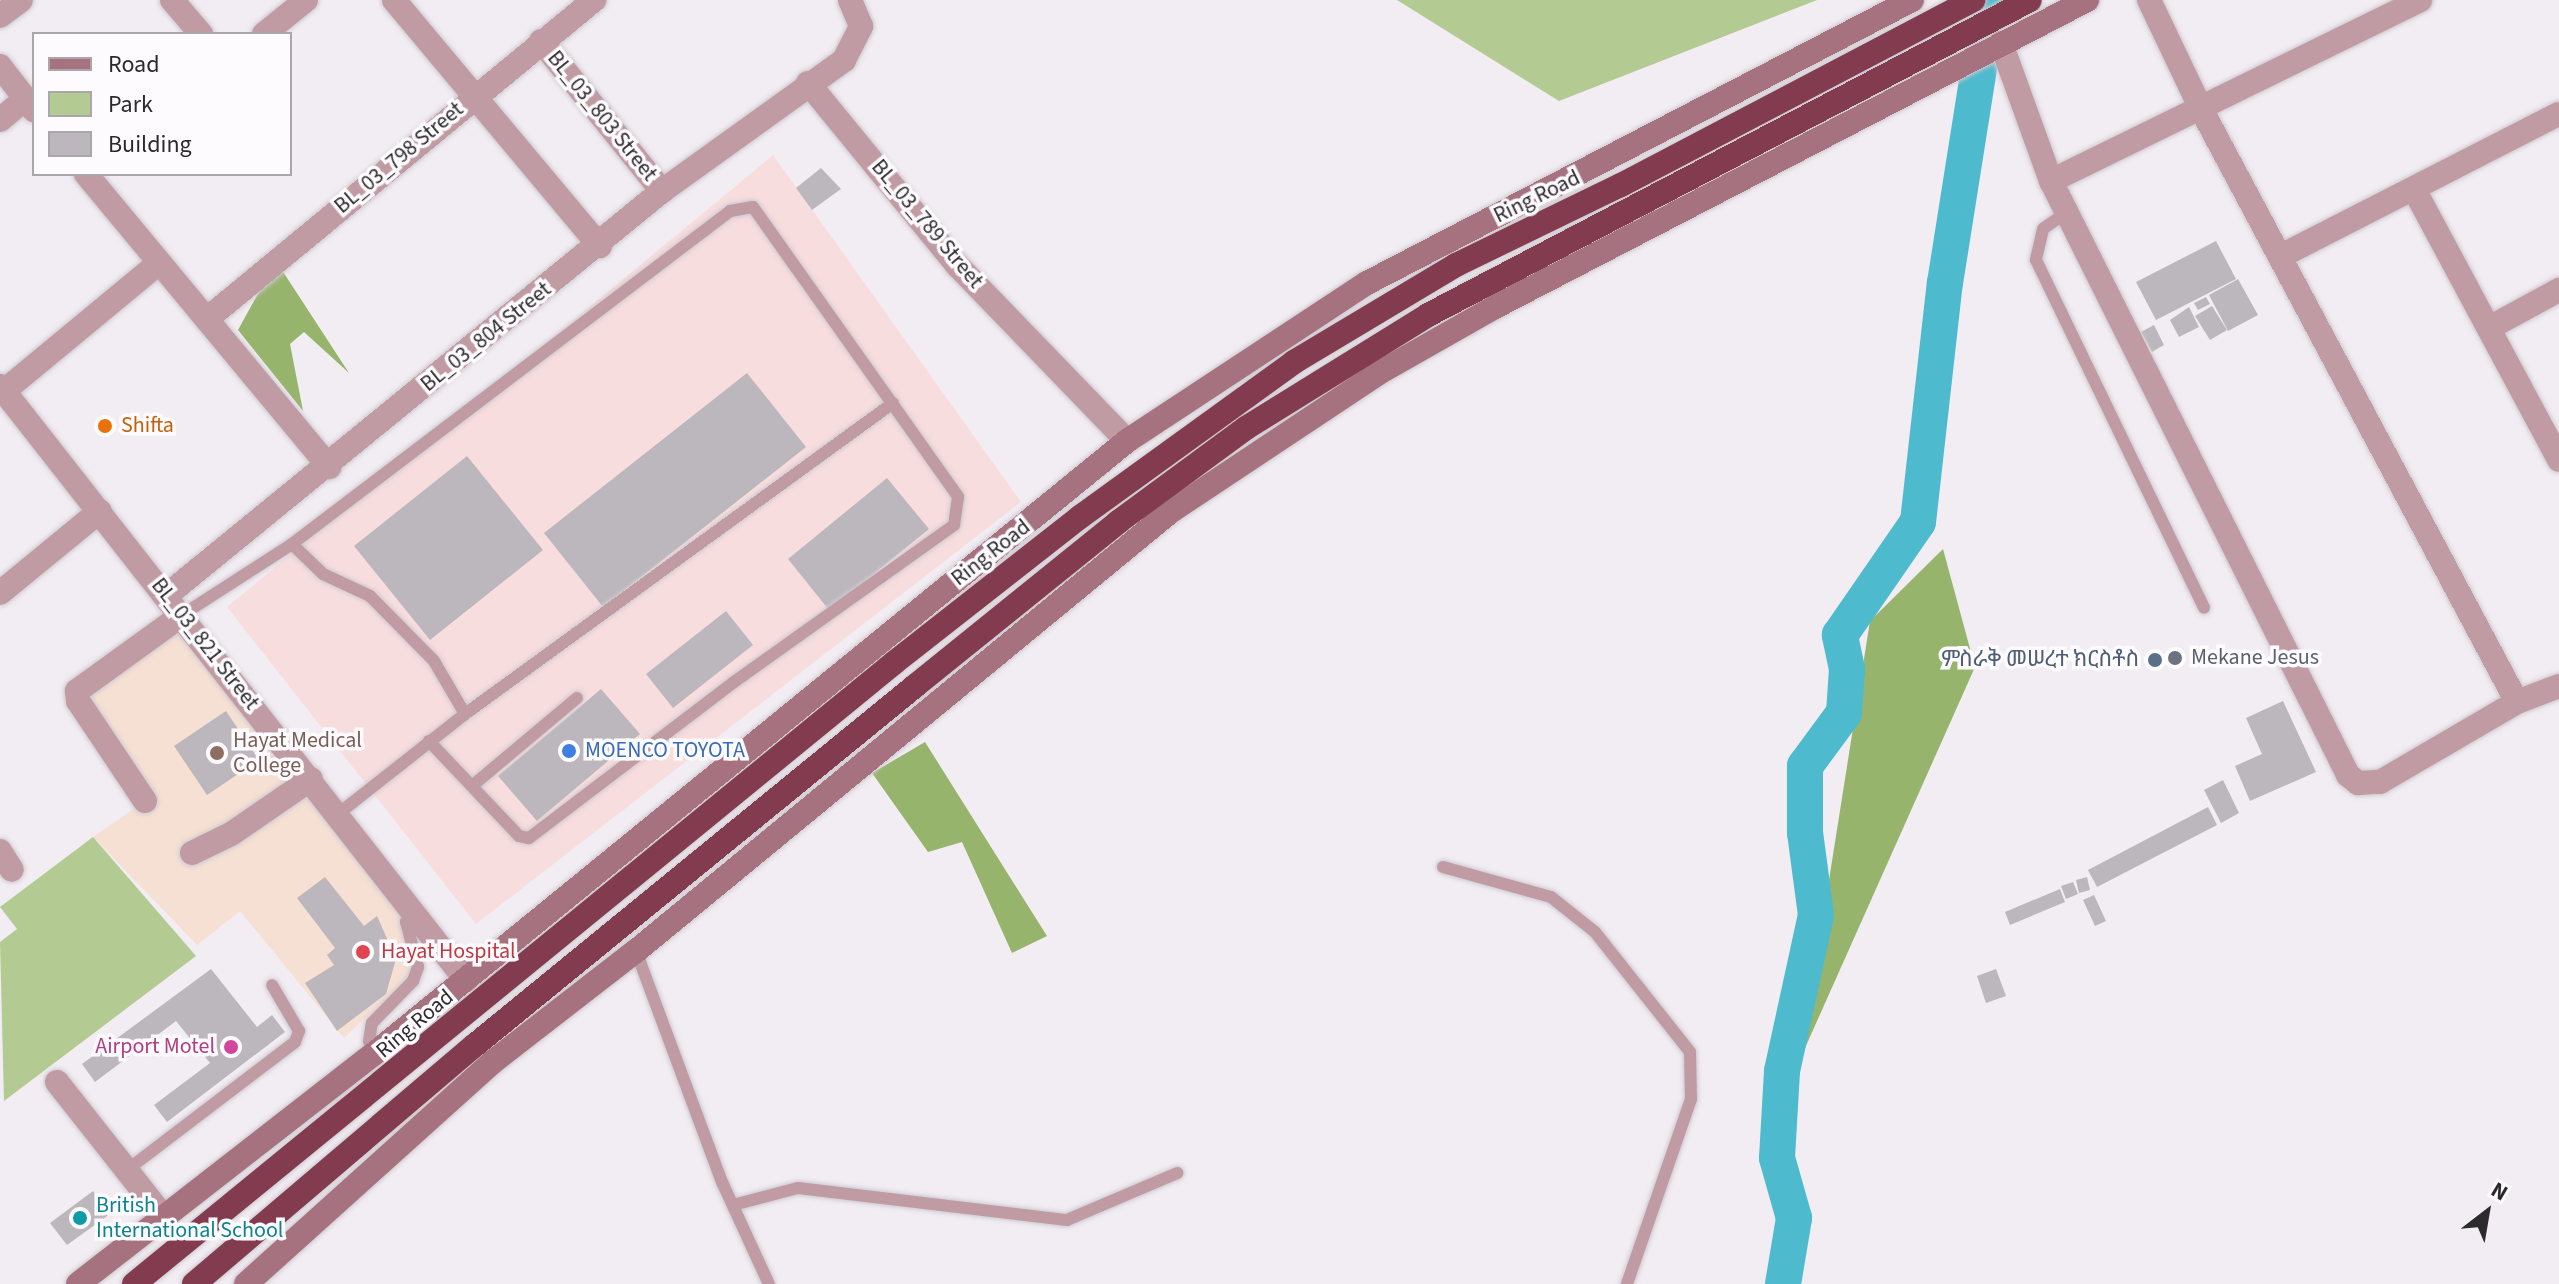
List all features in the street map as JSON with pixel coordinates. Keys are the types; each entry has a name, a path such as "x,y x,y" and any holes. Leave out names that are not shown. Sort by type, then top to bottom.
{"highway":[{"name":"Ring Road","path":"134,1284 895,662 1080,517 1294,362 1456,265 1621,185 1973,0"},
{"path":"194,1284 475,1045 915,686 1118,522 1246,428 1428,315 1962,39 2030,0"}],"street":[{"path":"0,16 21,0"},
{"path":"172,0 199,32"},
{"path":"266,32 306,0"},
{"path":"394,0 600,246"},
{"name":"BL_03_798 Street","path":"207,319 594,0"},
{"path":"808,83 844,60 856,44 861,26 850,0"},
{"name":"Ring Road","path":"78,1284 466,980 1127,441 1367,283 1912,0"},
{"path":"246,1284 494,1061 636,951 1091,574 1196,494 1429,344 2087,0"},
{"path":"2149,0 2199,105 2517,702"},
{"path":"2051,181 2199,105 2420,0"},
{"name":"BL_03_803 Street","path":"541,41 662,191"},
{"path":"1993,47 2051,181 2348,775 2358,783 2380,782 2517,702 2559,686"},
{"path":"0,66 30,104 0,120"},
{"name":"BL_03_804 Street","path":"167,595 600,246 662,191 808,83"},
{"name":"BL_03_789 Street","path":"808,83 958,266 1127,441"},
{"path":"2281,256 2415,191 2559,114"},
{"path":"91,176 159,263 329,467"},
{"path":"2415,191 2559,460"},
{"path":"2,388 159,263"},
{"path":"2489,328 2559,290"},
{"name":"BL_03_821 Street","path":"2,388 339,813 466,980"},
{"path":"0,593 100,511"},
{"path":"145,801 78,701 77,691 182,615"},
{"path":"192,853 231,834 311,779"},
{"path":"57,1082 163,1216"}],"lane":[{"path":"182,615 292,544 742,207 753,207 958,497 954,525 734,682 529,838 519,836 429,741"},
{"path":"2067,212 2043,229 2036,260 2204,607"},
{"path":"339,813 465,714 893,403"},
{"path":"292,544 323,574 370,596 434,661 465,714"},
{"path":"472,786 577,698"},
{"path":"1443,867 1551,897 1595,932 1690,1052 1691,1099 1627,1284"},
{"path":"375,1053 369,1041 372,1023 413,981 418,967 406,922 414,912"},
{"path":"636,951 733,1205 769,1284"},
{"path":"127,1170 295,1042 299,1031 272,985"},
{"path":"733,1205 798,1188 1067,1220 1177,1173"}],"shaded area":[{"path":"773,155 1021,502 476,924 227,607"},
{"path":"177,628 425,941 430,958 344,1038 240,911 197,945 93,837 145,801 77,691"}],"green space":[{"path":"1397,0 1817,0 1559,101"},
{"path":"276,261 349,373 304,332 290,344 303,411 238,330"},
{"path":"1943,549 1975,667 1801,1057 1870,621"},
{"path":"925,742 1047,936 1012,953 962,842 928,852 872,773"},
{"path":"93,837 196,956 4,1101 0,942 17,929 0,907"}],"building":[{"path":"821,168 841,189 812,210 796,188"},
{"path":"2216,241 2236,279 2156,320 2136,282"},
{"path":"2238,279 2258,315 2228,331 2209,295"},
{"path":"2206,297 2210,304 2198,310 2194,303"},
{"path":"2212,306 2227,330 2210,340 2195,316"},
{"path":"2189,307 2199,327 2179,337 2170,320"},
{"path":"2154,325 2164,345 2152,352 2141,332"},
{"path":"747,373 806,447 603,607 544,533"},
{"path":"467,456 543,550 430,640 354,546"},
{"path":"887,478 929,529 829,610 788,559"},
{"path":"726,611 753,645 673,708 646,674"},
{"path":"601,689 640,734 537,821 498,776"},
{"path":"2283,701 2316,772 2250,801 2235,766 2262,754 2246,718"},
{"name":"Hayat Medical College","path":"226,711 259,760 207,795 174,746"},
{"path":"2223,780 2239,813 2221,823 2204,790"},
{"path":"2208,807 2217,825 2097,887 2088,870"},
{"name":"Hayat Hospital","path":"325,877 364,926 377,916 396,959 386,994 337,1031 305,983 334,965 327,955 335,948 297,898"},
{"path":"2087,877 2090,890 2079,893 2076,880"},
{"path":"2073,882 2078,894 2066,899 2061,886"},
{"path":"2060,889 2065,902 2010,925 2005,912"},
{"path":"2094,895 2106,921 2095,926 2083,900"},
{"name":"Airport Motel","path":"211,969 257,1027 272,1015 285,1032 167,1122 154,1105 210,1063 176,1021 95,1082 82,1064"},
{"path":"1996,969 2006,996 1986,1003 1977,976"},
{"name":"British International School","path":"93,1191 110,1214 67,1245 50,1223"}],"waterway":[{"path":"1783,1284 1794,1218 1777,1158 1782,1071 1816,915 1805,833 1805,766 1844,713 1847,669 1840,635 1918,522 1945,283 1990,0"}],"place":[{"name":"Shifta","path":"105,426"},
{"name":"Mekane Jesus","path":"2175,658"},
{"name":"ምስራቅ መሠረተ ክርስቶስ","path":"2155,660"},
{"name":"MOENCO TOYOTA","path":"569,751"},
{"name":"Hayat Medical College","path":"217,753"},
{"name":"Hayat Hospital","path":"363,952"},
{"name":"Airport Motel","path":"231,1047"},
{"name":"British International School","path":"80,1218"}]}
